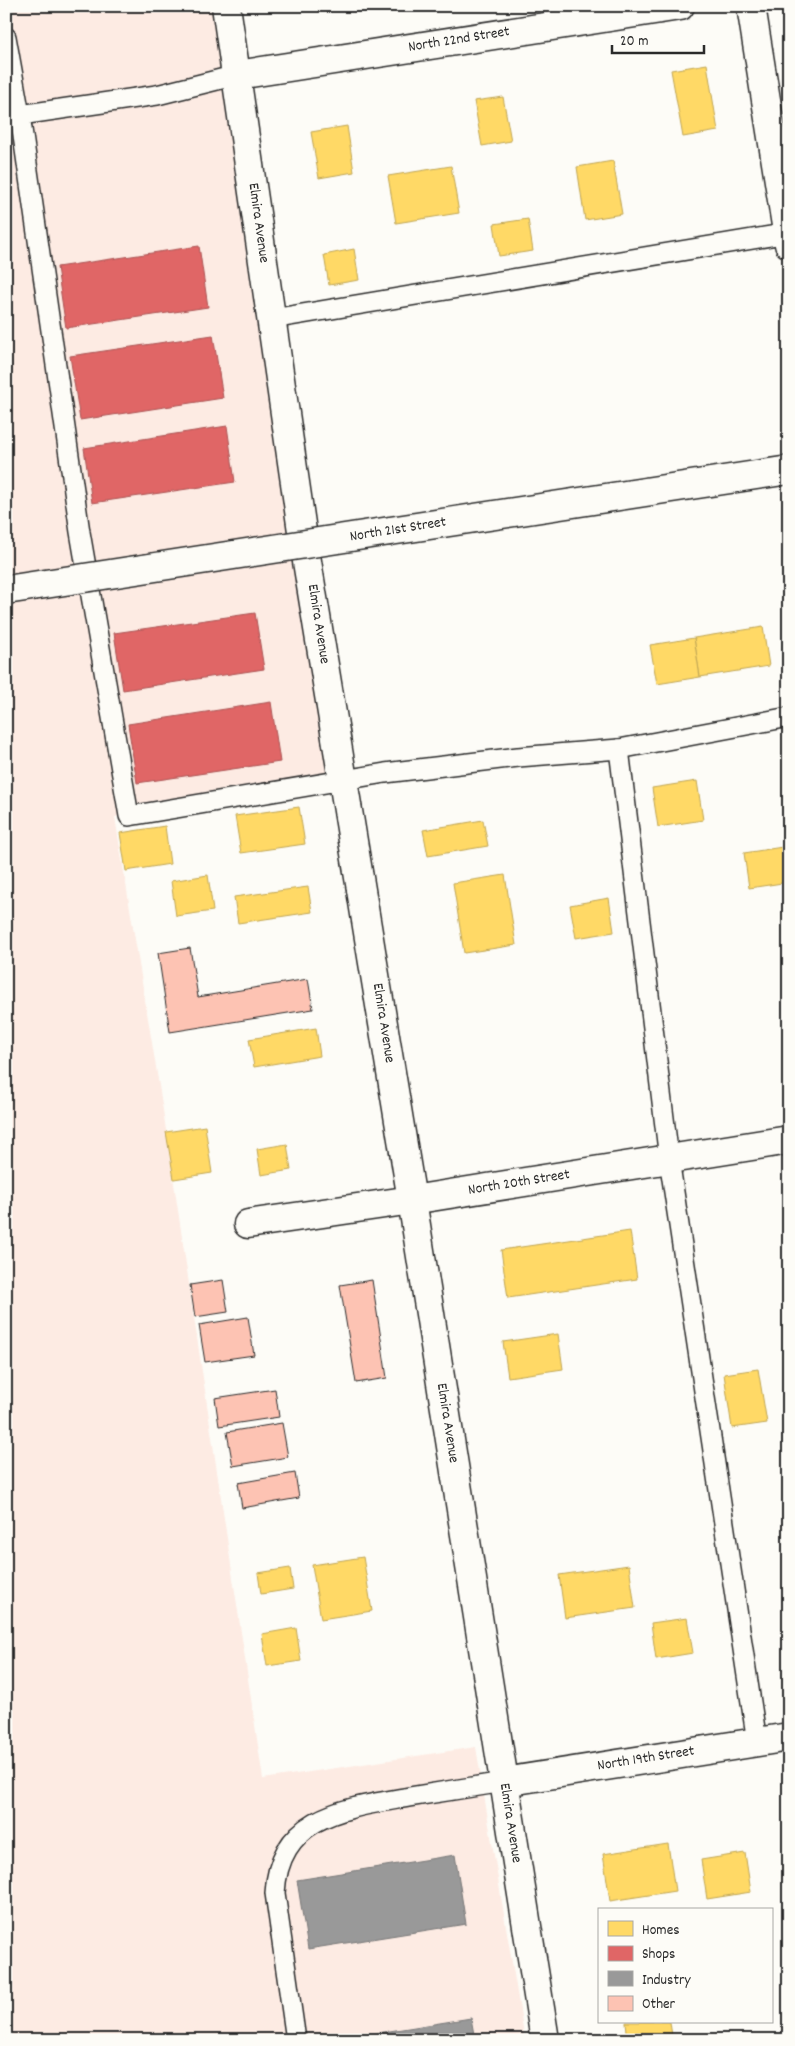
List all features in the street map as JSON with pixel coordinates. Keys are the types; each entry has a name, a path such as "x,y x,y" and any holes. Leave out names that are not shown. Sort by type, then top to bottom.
{"street":[{"name":"Elmira Avenue","path":"226,6 302,531 412,1200 545,2040"},
{"name":"North 22nd Street","path":"237,74 680,6"},
{"path":"751,6 788,237"},
{"name":"North 21st Street","path":"6,590 789,470"},
{"name":"North 20th Street","path":"248,1224 789,1140"},
{"name":"North 19th Street","path":"504,1782 789,1737"}],"lane":[{"path":"6,37 20,115 80,532 129,816 385,773 518,757 620,749 789,717"},
{"path":"20,115 157,95 237,74"},
{"path":"272,319 788,237"},
{"path":"620,749 670,1159 757,1742"},
{"path":"296,2040 275,1893 279,1865 293,1841 309,1826 338,1811 504,1782"}],"shaded area":[{"path":"6,6 226,6 344,781 115,817 163,1110 263,1779 476,1747 525,2040 6,2040"}],"building: Homes":[{"path":"707,64 718,131 683,137 671,70"},
{"path":"503,97 511,141 482,146 474,101"},
{"path":"347,126 354,172 319,178 311,132"},
{"path":"613,161 622,214 585,220 577,167"},
{"path":"451,166 459,213 396,223 388,176"},
{"path":"528,219 533,251 499,256 494,224"},
{"path":"354,249 359,280 329,285 324,255"},
{"path":"763,627 769,666 700,677 694,638"},
{"path":"694,638 700,677 657,684 650,645"},
{"path":"697,781 703,820 658,827 652,788"},
{"path":"299,807 305,844 241,853 235,816"},
{"path":"483,820 488,846 428,856 423,830"},
{"path":"165,826 170,864 126,871 120,833"},
{"path":"789,846 789,882 749,888 744,853"},
{"path":"208,875 213,911 176,916 171,881"},
{"path":"505,875 516,945 464,953 453,883"},
{"path":"308,887 312,912 238,923 234,897"},
{"path":"609,898 614,932 576,938 570,905"},
{"path":"316,1028 320,1056 254,1067 249,1039"},
{"path":"205,1126 212,1173 174,1179 166,1132"},
{"path":"287,1144 291,1170 261,1175 257,1149"},
{"path":"630,1231 637,1279 508,1298 501,1250"},
{"path":"558,1334 563,1369 508,1377 503,1342"},
{"path":"758,1369 767,1423 732,1428 724,1374"},
{"path":"363,1557 372,1611 321,1619 312,1565"},
{"path":"629,1565 635,1608 565,1618 559,1575"},
{"path":"290,1568 293,1589 261,1594 258,1573"},
{"path":"687,1618 693,1653 656,1659 651,1623"},
{"path":"296,1628 301,1661 267,1666 262,1634"},
{"path":"785,1633 789,1633 789,1656"},
{"path":"668,1844 675,1891 610,1901 603,1854"},
{"path":"745,1853 751,1892 707,1899 701,1860"},
{"path":"626,2024 670,2024 672,2036 649,2040 628,2040"}],"building: Shops":[{"path":"199,246 208,307 66,328 57,267"},
{"path":"213,335 223,398 80,420 70,356"},
{"path":"227,426 235,482 92,503 84,448"},
{"path":"255,613 264,669 123,690 114,633"},
{"path":"271,702 280,762 137,783 128,724"}],"building: Industry":[{"path":"455,1855 466,1924 308,1949 297,1880"},
{"path":"471,2018 475,2040 333,2040"}],"building: Other":[{"path":"190,948 198,997 308,979 313,1009 170,1032 158,953"},
{"path":"223,1280 228,1312 195,1317 190,1285"},
{"path":"372,1280 387,1378 356,1383 340,1285"},
{"path":"248,1317 254,1355 205,1362 199,1325"},
{"path":"275,1389 279,1417 219,1426 215,1398"},
{"path":"282,1423 288,1457 233,1466 227,1432"},
{"path":"295,1473 299,1498 242,1508 238,1483"}]}
